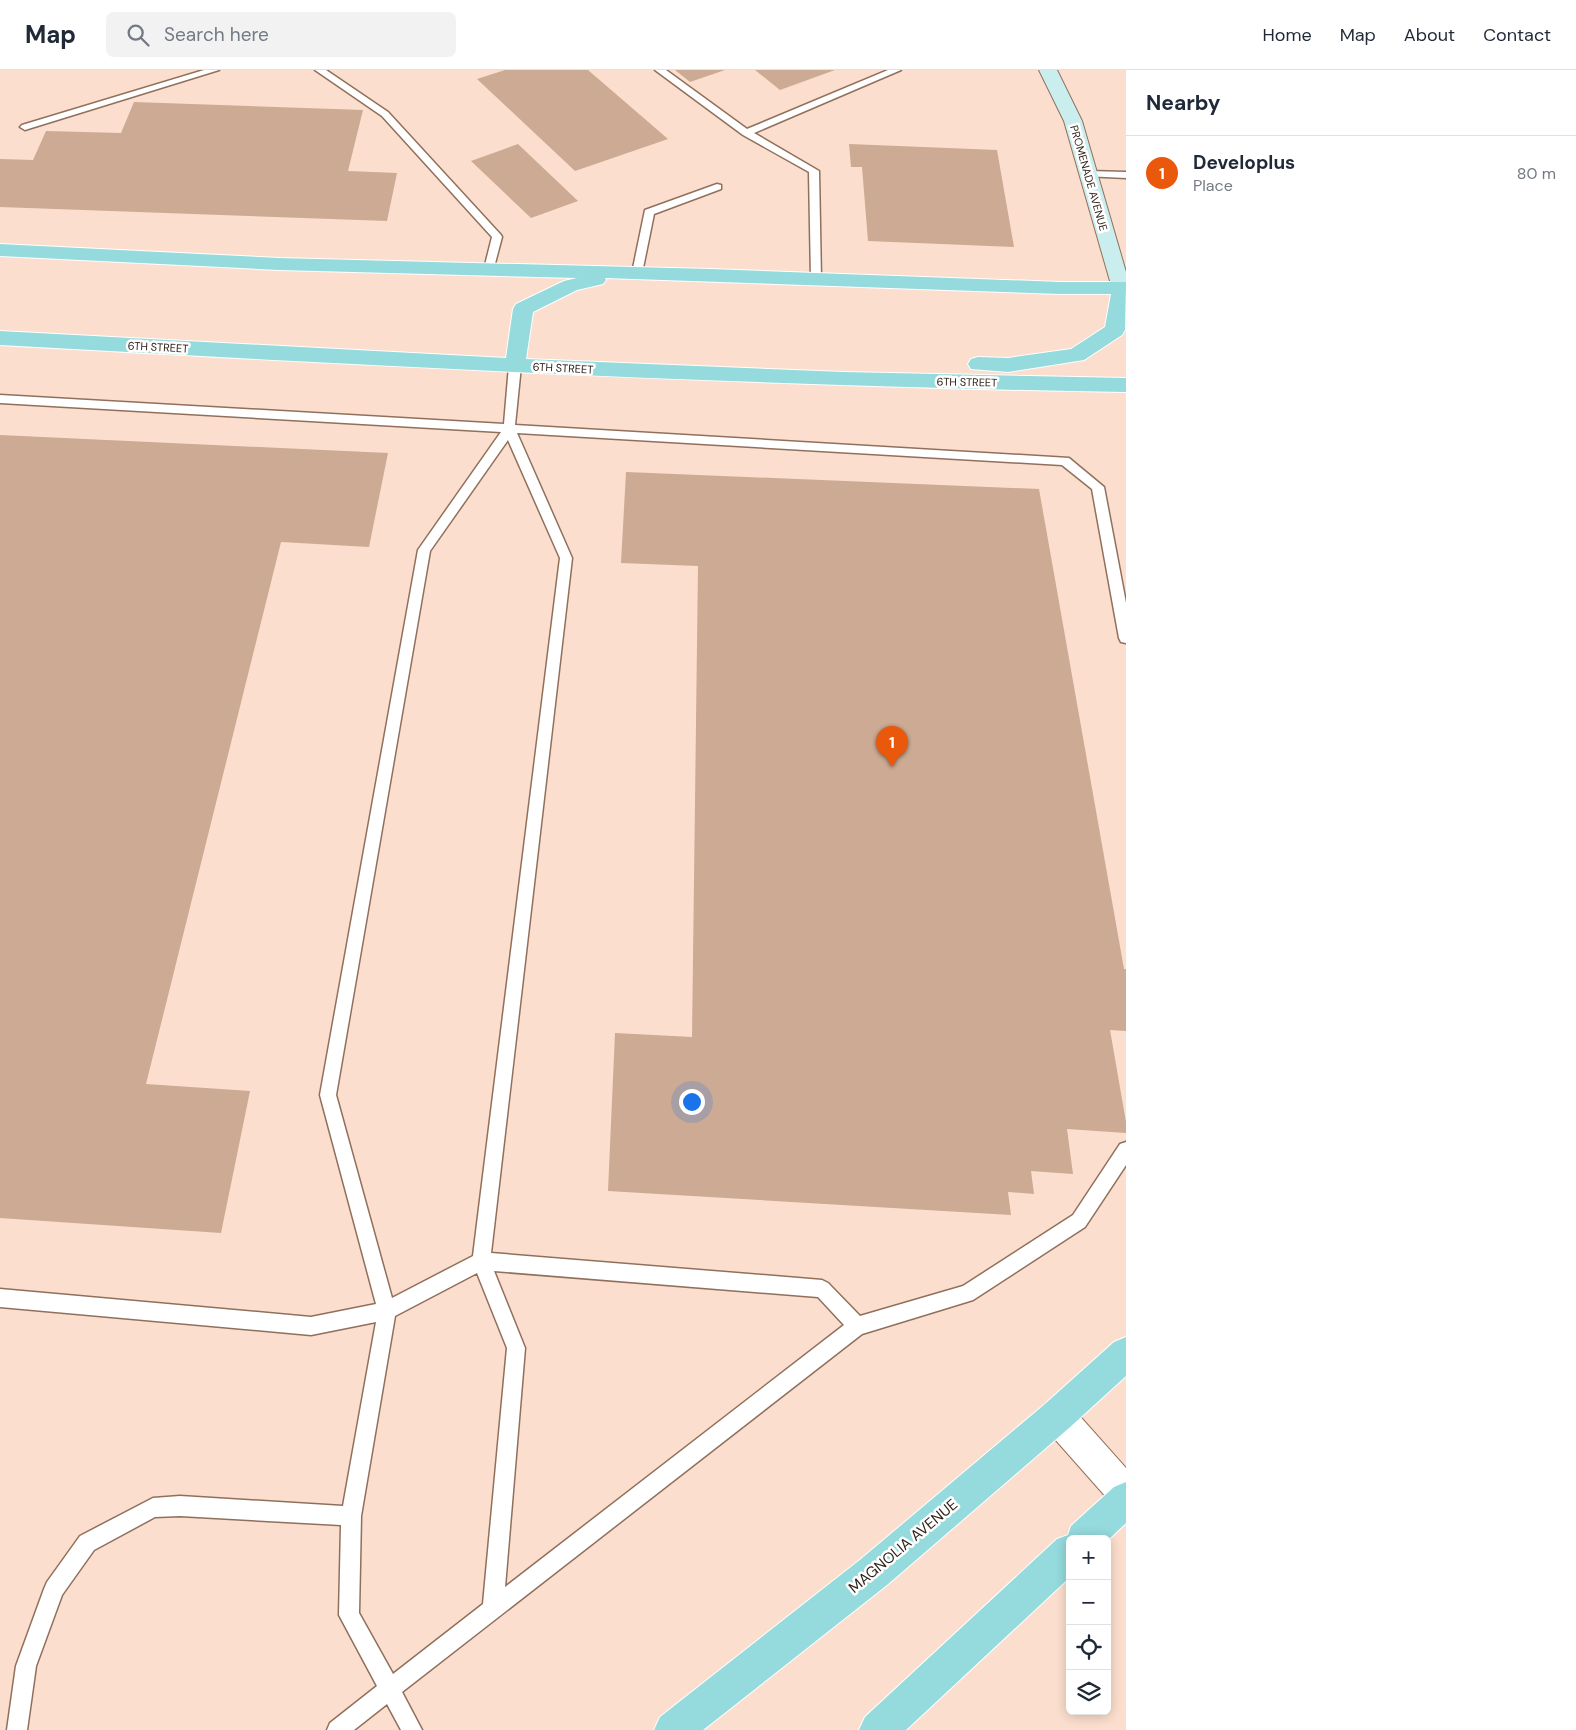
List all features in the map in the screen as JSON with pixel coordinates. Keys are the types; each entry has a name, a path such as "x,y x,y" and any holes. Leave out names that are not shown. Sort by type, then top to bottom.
{"main road":[{"name":"PROMENADE AVENUE","path":"1048,70 1073,121 1114,266 1125,292"},
{"path":"0,250 279,264 816,278 1125,292 1115,330 1077,355 1008,365 809,360 696,374"},
{"path":"515,366 523,309 571,285 637,273"},
{"name":"6TH STREET","path":"0,338 696,374 1126,385"},
{"name":"MAGNOLIA AVENUE","path":"672,1730 874,1572 1058,1416 1126,1354"},
{"path":"1088,1535 1126,1499"},
{"path":"878,1730 1066,1556"}],"street":[{"path":"1058,1416 1126,1494"}],"lane":[{"path":"25,127 214,70"},
{"path":"320,70 385,114 497,237 489,269"},
{"path":"660,70 746,133 814,171 816,278"},
{"path":"746,133 896,70"},
{"path":"1088,174 1126,175"},
{"path":"637,273 649,212 717,187"},
{"path":"494,1608 516,1348 481,1261 566,558 509,429 515,366"},
{"path":"0,399 1065,461 1098,487 1126,638"},
{"path":"412,1730 349,1615 351,1516 387,1311 328,1095 424,550 509,429"},
{"path":"337,1730 857,1326 967,1294 1079,1221 1126,1150"},
{"path":"0,1298 311,1326 387,1311 481,1261 822,1289 857,1326"},
{"path":"17,1730 26,1666 54,1589 86,1543 153,1508 180,1506 351,1516"}],"building":[{"path":"505,70 588,70 668,139 575,171 477,79"},
{"path":"675,70 725,70 690,82"},
{"path":"755,70 835,70 780,90"},
{"path":"134,102 363,110 348,171 397,173 387,221 0,207 0,159 33,160 46,131 121,133"},
{"path":"518,144 578,201 531,218 471,161"},
{"path":"849,144 997,150 1014,247 868,241 862,167 851,167"},
{"path":"0,435 388,453 369,547 281,542 146,1084 250,1091 221,1233 0,1218"},
{"path":"626,472 1039,489 1124,969 1126,969 1126,1031 1110,1030 1126,1122 1126,1133 1067,1129 1073,1174 1031,1171 1034,1194 1008,1192 1011,1215 608,1191 615,1033 692,1037 698,566 621,563"}],"place":[{"name":"Developlus","path":"892,767"}]}
